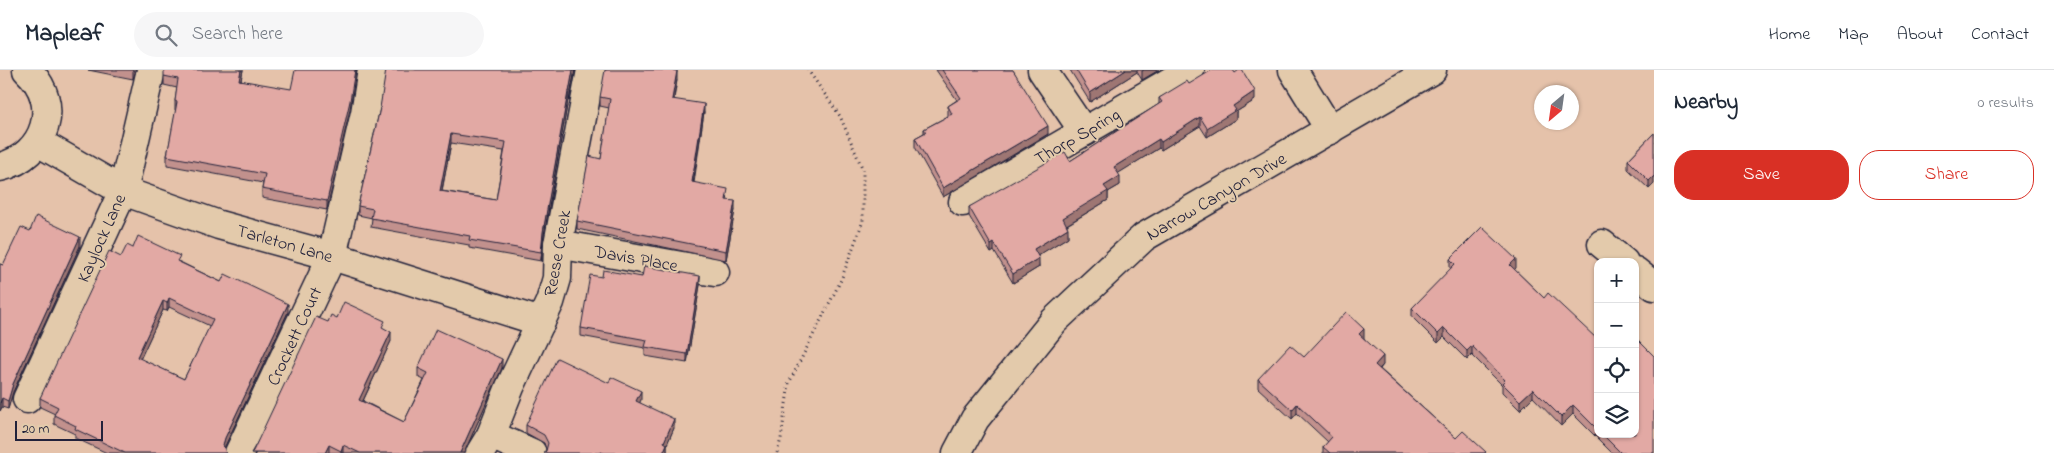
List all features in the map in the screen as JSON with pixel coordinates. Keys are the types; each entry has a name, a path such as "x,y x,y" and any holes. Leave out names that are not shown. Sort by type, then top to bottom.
{"street":[{"path":"0,167 11,164 26,156 38,142 45,126 46,108 42,91 34,76 27,70"},
{"name":"Kaylock Lane","path":"27,399 123,191 151,70"},
{"name":"Crockett Court","path":"239,453 332,256 365,113 372,70"},
{"name":"Reese Creek","path":"486,444 510,387 550,302 557,278 558,244 591,70"},
{"path":"1042,70 1084,132"},
{"name":"Thorp Spring","path":"963,202 1190,70"},
{"path":"1292,70 1330,130"},
{"name":"Narrow Canyon Drive","path":"957,453 975,419 1054,321 1144,237 1432,70"},
{"name":"Tarleton Lane","path":"38,142 123,191 218,225 332,256 541,322"},
{"name":"Davis Place","path":"558,244 715,272"},
{"path":"1602,244 1619,258"},
{"path":"1639,274 1654,286"},
{"path":"486,444 532,453"}],"path":[{"path":"777,453 790,383 840,280 863,221 863,170 840,116 808,70"}],"building":[{"path":"164,70 241,70 239,80 291,89 295,70 355,70 350,101 327,201 262,189 265,174 167,156 177,102 175,101 178,79 164,76"},
{"path":"386,70 573,70 541,252 469,240 470,236 371,218 373,209 358,206 380,108","holes":["451,134 506,142 496,200 440,191"]},
{"path":"605,70 677,71 672,99 704,104 692,182 728,189 726,200 735,201 726,251 577,221 589,156 601,159 610,99 600,97"},
{"path":"942,70 1013,70 1048,126 943,188 915,138 926,132 924,129 952,114 948,106 961,98"},
{"path":"1076,70 1126,70 1090,93"},
{"path":"1212,70 1233,70 1235,73 1242,70 1255,91 1233,106 1236,110 1207,128 1200,117 1161,142 1159,139 1114,167 1120,176 1104,186 1108,191 1063,218 1068,228 1034,249 1039,258 1013,274 994,243 991,245 969,207 1065,152 1070,161 1162,102 1159,98 1187,81 1189,84"},
{"path":"1654,133 1654,176 1649,181 1628,160"},
{"path":"36,216 80,237 13,384 8,401 2,398 0,403 0,264 3,265 21,227 30,231"},
{"path":"1482,227 1516,259 1510,265 1544,298 1548,293 1594,336 1594,426 1573,405 1561,417 1533,389 1520,401 1502,383 1505,380 1472,346 1467,351 1444,328 1438,334 1412,308 1455,264 1450,259"},
{"path":"138,236 180,256 177,261 221,282 225,274 288,304 225,438 223,445 226,453 125,453 75,429 76,426 54,415 58,407 40,398 109,251 121,257 127,245 133,248","holes":["169,298 213,319 184,379 137,357 163,301 167,303"]},
{"path":"644,266 700,276 687,354 645,347 647,340 581,328 590,275 602,277 603,270 642,277"},
{"path":"344,302 385,321 382,327 391,332 359,400 404,422 428,373 418,368 436,329 502,359 460,453 360,453 343,445 341,451 329,445 325,453 251,453 316,317 328,322 331,315 337,318"},
{"path":"1346,312 1364,329 1359,334 1383,356 1375,365 1456,438 1463,431 1485,453 1330,453 1323,447 1332,437 1297,404 1292,410 1258,379 1290,345 1304,357"},
{"path":"1639,341 1654,356 1654,453 1621,453 1606,438 1639,438"},
{"path":"557,358 609,383 611,377 641,391 636,401 674,419 664,442 667,444 663,453 544,453 548,443 544,435 526,425"}]}
